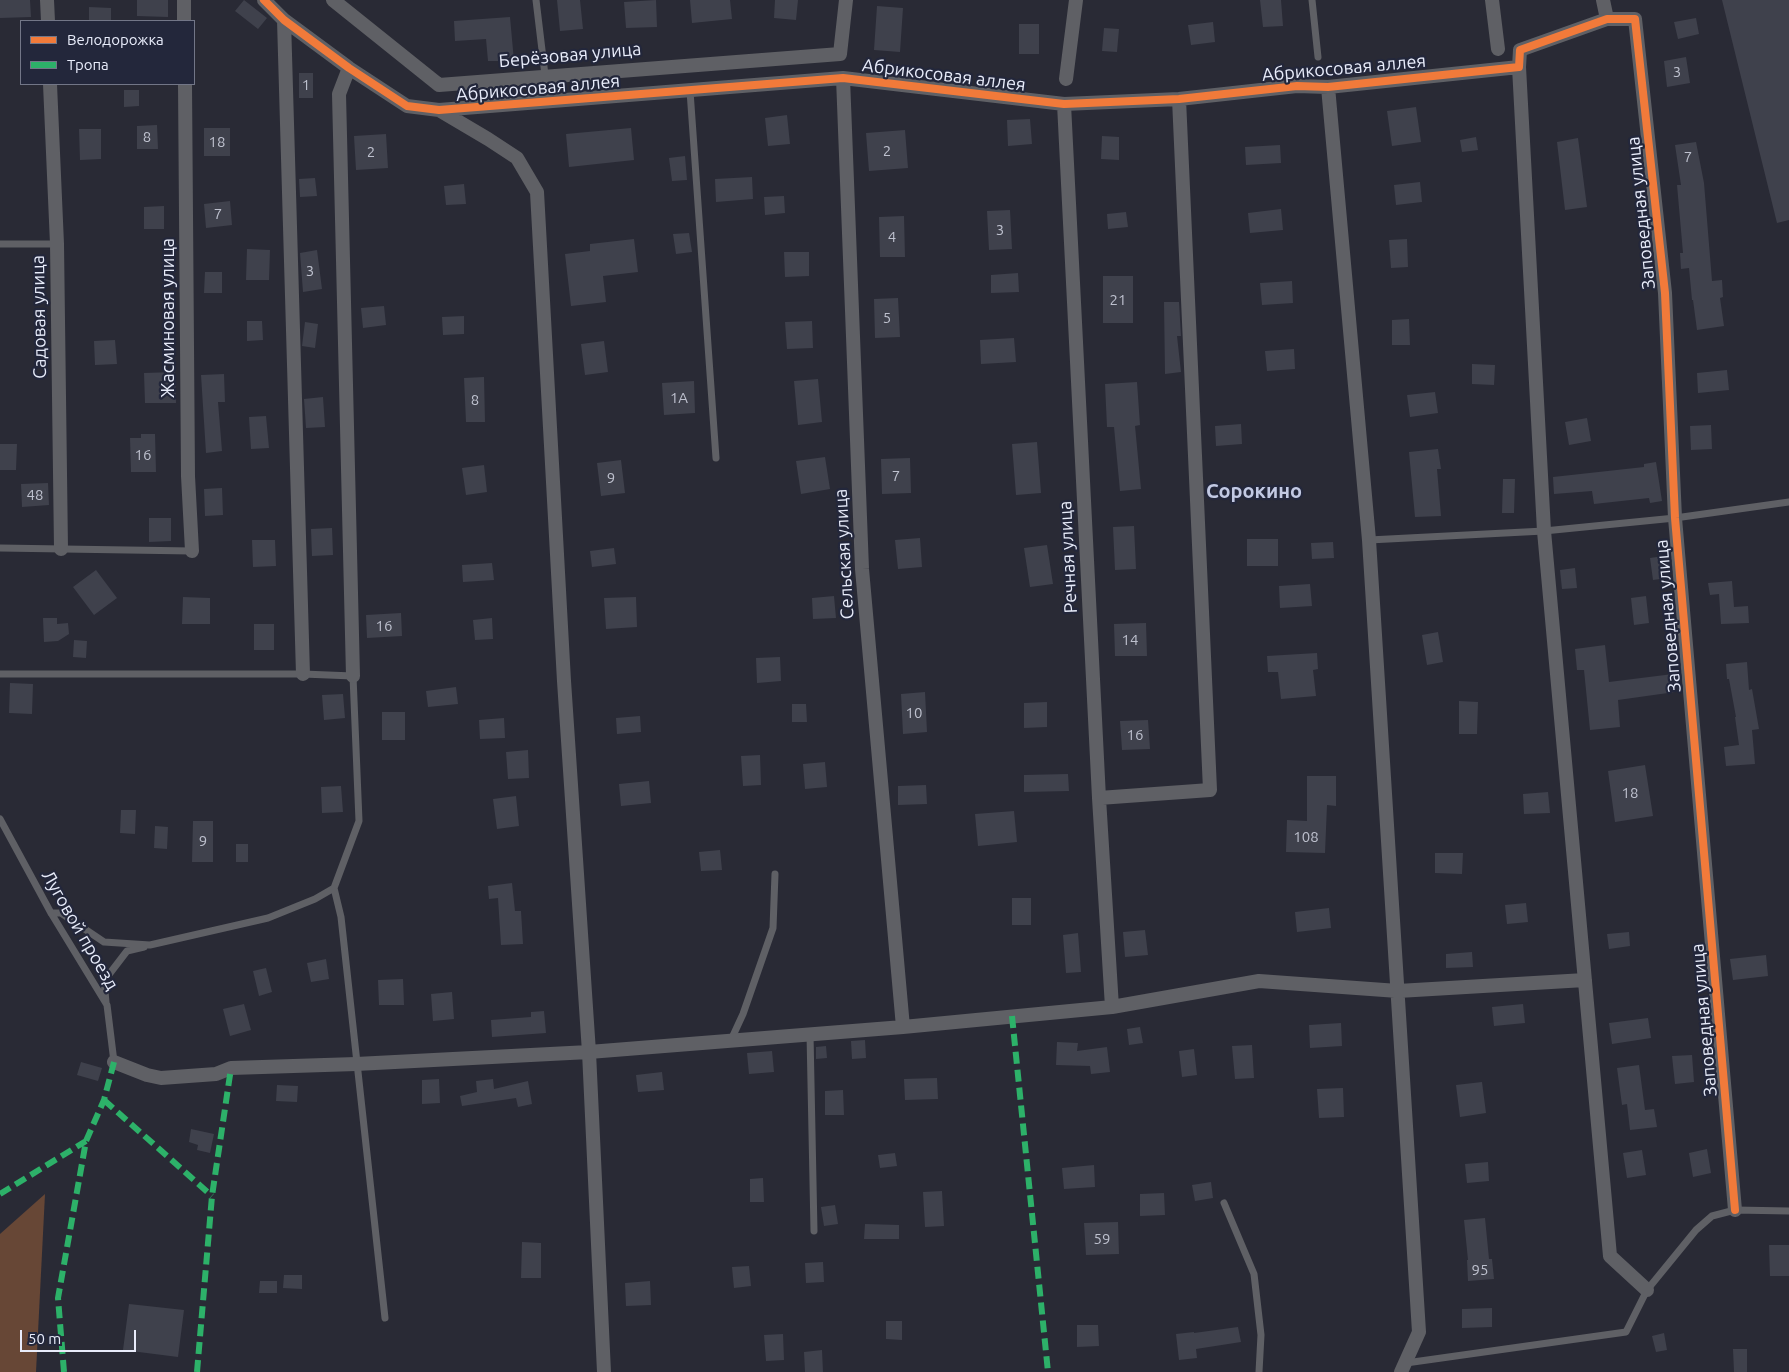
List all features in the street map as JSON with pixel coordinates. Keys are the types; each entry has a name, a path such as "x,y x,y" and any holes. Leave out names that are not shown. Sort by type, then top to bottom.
{"street":[{"path":"47,0 48,20"},
{"path":"184,0 184,20"},
{"name":"Абрикосовая аллея","path":"264,0 284,20 349,68 407,106 439,110 843,78 1064,104 1179,99 1297,86 1328,87 1519,67"},
{"name":"Берёзовая улица","path":"333,0 440,85 840,54 846,0"},
{"path":"1066,79 1076,0"},
{"path":"1492,0 1498,49"},
{"path":"1603,0 1607,19 1520,50 1519,67 1544,531 1610,1256 1647,1290"},
{"name":"Заповедная улица","path":"1607,19 1635,20 1665,294 1675,518 1736,1210"},
{"path":"284,20 302,674"},
{"path":"349,68 339,94 353,676"},
{"name":"Сельская улица","path":"843,78 862,569 903,1027"},
{"name":"Садовая улица","path":"50,85 57,244 61,549"},
{"name":"Жасминовая улица","path":"185,85 188,476 192,551"},
{"path":"1328,87 1369,540 1419,1332 1403,1368"},
{"path":"1098,798 1210,790 1179,99"},
{"name":"Речная улица","path":"1064,104 1098,798 1112,1007"},
{"path":"439,110 488,138 517,158 537,192 564,681 589,1052 604,1372"},
{"path":"114,1062 147,1075 161,1078 216,1074 231,1068 356,1064 589,1052 903,1027 1112,1007 1259,981 1398,991 1585,980"}],"lane":[{"path":"536,0 544,76"},
{"path":"1312,0 1318,56"},
{"path":"690,90 716,458"},
{"path":"0,244 57,244"},
{"path":"1369,540 1544,531 1675,518 1789,502"},
{"path":"0,548 192,551"},
{"path":"0,674 302,674 353,676 359,821 334,888 341,916 384,1318"},
{"name":"Луговой проезд","path":"0,819 51,913 107,1005 114,1062"},
{"path":"732,1040 773,928 775,874"},
{"path":"107,1005 104,981 127,951 268,918 316,898 334,888"},
{"path":"51,913 61,913 104,942 150,945"},
{"path":"810,1034 814,1231"},
{"path":"1224,1203 1254,1274 1261,1335 1259,1372"},
{"path":"1403,1368 1626,1332 1647,1290 1696,1230 1712,1216 1736,1210 1789,1211"}],"shaded area":[{"path":"45,1194 36,1372 0,1372 0,1234"}],"building":[{"path":"0,0 30,0 31,17 0,18"},
{"path":"137,0 168,0 168,17 137,16"},
{"path":"244,0 267,18 258,29 235,11"},
{"path":"557,0 580,0 583,29 560,31"},
{"path":"656,0 657,27 626,28 624,2"},
{"path":"690,0 730,0 732,19 692,23"},
{"path":"775,0 798,0 796,20 774,18"},
{"path":"1260,0 1281,0 1283,26 1263,27"},
{"path":"1722,0 1789,0 1789,220 1777,223"},
{"path":"877,6 903,8 900,52 874,50"},
{"path":"89,7 111,8 111,20 89,20"},
{"path":"510,17 514,61 488,61 486,39 455,41 454,21"},
{"path":"1696,18 1699,34 1678,39 1674,22"},
{"path":"1213,22 1215,42 1191,45 1188,25"},
{"path":"1019,24 1039,24 1039,54 1019,54"},
{"path":"1104,28 1119,29 1117,52 1102,51"},
{"path":"1686,57 1690,83 1667,87 1664,61"},
{"path":"299,73 313,73 313,98 299,98"},
{"path":"124,90 139,90 139,106 124,107"},
{"path":"1416,107 1421,142 1392,146 1387,111"},
{"path":"787,115 790,144 768,146 765,118"},
{"path":"1030,119 1032,144 1008,146 1007,120"},
{"path":"157,125 158,149 137,149 137,126"},
{"path":"204,128 230,128 230,156 204,156"},
{"path":"631,128 634,160 569,167 566,134"},
{"path":"79,129 101,129 101,159 80,160"},
{"path":"905,130 908,168 869,171 866,133"},
{"path":"386,134 388,168 356,170 354,136"},
{"path":"1102,136 1119,137 1119,160 1101,159"},
{"path":"1476,137 1478,150 1462,152 1460,140"},
{"path":"1578,138 1587,207 1565,210 1557,142"},
{"path":"1696,142 1704,183 1712,281 1722,280 1723,297 1720,298 1724,326 1697,330 1689,268 1681,269 1680,253 1683,253 1677,185 1681,185 1675,145"},
{"path":"1280,145 1281,163 1246,165 1245,147"},
{"path":"685,156 687,180 672,181 669,158"},
{"path":"752,177 753,199 716,202 715,179"},
{"path":"315,178 317,196 300,197 299,179"},
{"path":"1420,182 1422,202 1396,205 1394,185"},
{"path":"464,184 466,204 446,205 444,186"},
{"path":"784,196 785,213 765,215 764,197"},
{"path":"230,201 232,225 206,228 204,204"},
{"path":"164,206 164,229 144,229 144,207"},
{"path":"1281,209 1283,230 1250,233 1248,213"},
{"path":"1010,210 1012,249 989,250 987,211"},
{"path":"1126,212 1128,227 1108,229 1107,214"},
{"path":"904,216 905,257 880,257 879,217"},
{"path":"689,233 692,252 676,254 673,234"},
{"path":"634,239 638,272 603,276 606,302 571,306 565,254 590,251 590,244"},
{"path":"1407,239 1408,267 1391,268 1389,240"},
{"path":"247,249 270,250 269,280 246,280"},
{"path":"317,250 322,289 303,292 300,253"},
{"path":"784,252 809,252 809,276 785,277"},
{"path":"205,272 222,272 222,293 204,293"},
{"path":"1018,273 1019,292 991,293 991,275"},
{"path":"1103,276 1133,276 1133,323 1103,323"},
{"path":"1292,281 1293,303 1262,305 1260,283"},
{"path":"898,298 900,337 875,338 874,299"},
{"path":"1164,302 1179,302 1181,336 1177,336 1181,372 1165,374"},
{"path":"384,306 386,325 363,328 361,308"},
{"path":"464,316 464,334 443,335 442,317"},
{"path":"1409,319 1410,345 1392,345 1392,320"},
{"path":"247,321 262,321 263,340 247,341"},
{"path":"812,321 813,348 787,349 785,322"},
{"path":"305,322 318,324 315,348 302,346"},
{"path":"1014,338 1016,362 981,364 980,340"},
{"path":"115,340 117,364 95,365 94,341"},
{"path":"604,341 608,372 585,375 581,344"},
{"path":"1294,349 1295,369 1267,371 1265,351"},
{"path":"1472,364 1495,365 1494,385 1472,384"},
{"path":"1727,370 1729,390 1698,393 1697,373"},
{"path":"175,372 176,403 145,403 144,373"},
{"path":"224,374 225,402 218,402 222,451 206,453 201,375"},
{"path":"484,377 485,422 466,422 464,378"},
{"path":"818,379 822,422 798,425 794,381"},
{"path":"694,381 695,413 664,415 662,383"},
{"path":"1137,382 1140,425 1135,426 1141,489 1120,491 1114,427 1107,427 1105,384"},
{"path":"1435,392 1438,413 1410,417 1407,395"},
{"path":"323,397 325,427 306,428 304,399"},
{"path":"266,416 269,448 251,449 249,417"},
{"path":"1587,418 1591,441 1569,445 1565,422"},
{"path":"1241,424 1242,444 1216,446 1215,426"},
{"path":"1711,425 1712,449 1691,450 1690,426"},
{"path":"141,434 155,434 156,472 131,472 130,438 141,438"},
{"path":"1037,442 1041,493 1016,495 1012,444"},
{"path":"0,444 17,444 16,470 0,470"},
{"path":"1438,449 1441,469 1437,469 1441,516 1415,517 1409,452"},
{"path":"825,457 830,489 801,494 796,461"},
{"path":"910,458 911,493 882,494 881,459"},
{"path":"621,460 625,493 601,496 597,463"},
{"path":"1656,462 1662,501 1650,503 1649,498 1594,504 1592,491 1554,494 1553,477 1644,467 1644,464"},
{"path":"484,465 487,492 466,495 462,468"},
{"path":"1503,479 1515,479 1514,513 1502,513"},
{"path":"48,483 49,505 22,507 21,484"},
{"path":"222,488 223,515 205,516 204,489"},
{"path":"149,518 171,518 171,541 149,542"},
{"path":"1134,526 1136,569 1115,570 1113,527"},
{"path":"332,528 333,555 312,556 311,529"},
{"path":"920,538 922,567 898,569 895,540"},
{"path":"1247,539 1278,539 1278,566 1247,566"},
{"path":"252,540 275,540 276,566 253,567"},
{"path":"1333,542 1334,558 1312,559 1311,543"},
{"path":"1047,545 1053,584 1030,587 1024,548"},
{"path":"614,548 616,564 592,567 590,551"},
{"path":"1664,556 1667,578 1653,580 1650,558"},
{"path":"492,563 494,580 463,582 462,565"},
{"path":"1575,568 1577,588 1562,589 1560,570"},
{"path":"96,570 117,598 94,615 73,587"},
{"path":"1732,581 1734,607 1748,606 1749,623 1721,624 1719,594 1710,595 1708,583"},
{"path":"1310,584 1312,606 1280,608 1279,586"},
{"path":"834,596 836,618 813,619 812,598"},
{"path":"1646,596 1649,623 1634,625 1631,598"},
{"path":"183,597 210,598 210,624 182,624"},
{"path":"636,597 637,627 606,629 604,598"},
{"path":"401,613 402,636 367,638 366,615"},
{"path":"43,618 57,618 57,624 68,623 69,634 58,641 44,642"},
{"path":"492,618 493,639 475,640 473,620"},
{"path":"1146,623 1147,656 1115,656 1114,624"},
{"path":"254,624 274,624 274,650 254,650"},
{"path":"1438,632 1443,662 1427,665 1422,635"},
{"path":"74,640 87,641 86,658 73,657"},
{"path":"1605,645 1609,682 1673,674 1675,692 1618,700 1620,727 1590,730 1584,670 1577,670 1575,649"},
{"path":"1317,653 1318,669 1313,670 1316,696 1281,699 1278,672 1268,672 1267,656"},
{"path":"780,657 781,681 757,683 756,658"},
{"path":"1747,662 1749,690 1752,689 1759,729 1752,730 1755,764 1726,766 1724,747 1739,745 1726,664"},
{"path":"10,683 33,684 32,714 9,713"},
{"path":"456,687 458,704 428,707 426,691"},
{"path":"925,692 927,732 903,734 901,694"},
{"path":"343,694 345,718 324,720 322,695"},
{"path":"1459,701 1478,702 1477,734 1459,734"},
{"path":"1047,702 1047,727 1024,728 1024,703"},
{"path":"792,704 806,704 807,722 792,722"},
{"path":"382,712 405,712 405,740 382,740"},
{"path":"640,716 641,732 617,734 616,718"},
{"path":"504,718 505,738 480,739 479,720"},
{"path":"1148,720 1150,749 1122,750 1120,721"},
{"path":"528,750 529,778 508,779 506,752"},
{"path":"760,755 761,785 743,786 741,756"},
{"path":"825,762 827,787 805,789 803,764"},
{"path":"1645,765 1653,816 1615,822 1608,771"},
{"path":"1068,774 1069,791 1024,792 1024,775"},
{"path":"1307,776 1336,776 1336,806 1327,805 1325,853 1286,852 1287,820 1307,821"},
{"path":"649,781 651,803 621,806 619,784"},
{"path":"926,785 927,804 898,805 898,786"},
{"path":"341,786 343,812 322,813 321,787"},
{"path":"1548,792 1550,813 1524,814 1523,794"},
{"path":"516,796 519,826 497,829 493,799"},
{"path":"121,810 136,810 135,834 120,833"},
{"path":"1014,811 1017,842 978,846 975,814"},
{"path":"193,821 213,821 213,862 192,862"},
{"path":"155,826 168,827 167,849 154,848"},
{"path":"236,844 248,844 248,862 236,862"},
{"path":"720,850 722,870 701,871 699,852"},
{"path":"1435,853 1463,853 1462,874 1435,873"},
{"path":"512,883 515,911 521,911 523,944 501,945 498,898 489,899 488,886"},
{"path":"1012,898 1031,898 1031,925 1012,925"},
{"path":"1526,903 1528,922 1507,924 1505,905"},
{"path":"1329,908 1331,928 1297,932 1295,912"},
{"path":"1145,930 1148,955 1125,957 1123,932"},
{"path":"1629,932 1630,946 1609,949 1607,934"},
{"path":"1078,933 1081,972 1066,973 1063,935"},
{"path":"1472,952 1473,967 1446,968 1446,954"},
{"path":"1766,955 1768,976 1733,980 1730,959"},
{"path":"326,959 329,979 311,982 307,963"},
{"path":"266,968 272,992 259,996 253,971"},
{"path":"403,979 404,1005 379,1005 378,980"},
{"path":"452,992 454,1019 433,1021 431,994"},
{"path":"244,1004 251,1030 230,1036 223,1009"},
{"path":"1523,1004 1525,1023 1494,1026 1492,1007"},
{"path":"544,1011 546,1033 492,1037 491,1020 531,1017 531,1012"},
{"path":"1648,1018 1651,1038 1612,1044 1609,1023"},
{"path":"1341,1023 1342,1046 1310,1048 1309,1025"},
{"path":"1140,1027 1143,1043 1129,1045 1127,1029"},
{"path":"865,1040 866,1058 852,1059 851,1041"},
{"path":"1057,1042 1078,1043 1077,1051 1107,1047 1110,1072 1091,1074 1090,1066 1056,1065"},
{"path":"1252,1045 1254,1078 1235,1079 1232,1046"},
{"path":"826,1046 827,1058 816,1059 816,1047"},
{"path":"1194,1049 1197,1075 1182,1077 1179,1051"},
{"path":"772,1051 774,1072 749,1074 747,1053"},
{"path":"1692,1055 1694,1082 1675,1084 1672,1056"},
{"path":"81,1062 102,1068 98,1081 77,1075"},
{"path":"1639,1065 1645,1110 1654,1109 1657,1127 1630,1130 1627,1104 1622,1105 1617,1068"},
{"path":"662,1072 664,1090 638,1092 636,1075"},
{"path":"937,1078 938,1099 905,1100 904,1079"},
{"path":"439,1079 440,1103 422,1104 422,1080"},
{"path":"493,1079 494,1089 528,1081 532,1104 518,1107 516,1098 462,1106 460,1096 477,1092 476,1081"},
{"path":"1482,1082 1486,1113 1460,1117 1456,1085"},
{"path":"277,1085 298,1086 297,1102 276,1101"},
{"path":"1343,1088 1344,1117 1319,1118 1317,1089"},
{"path":"843,1090 844,1115 825,1115 825,1091"},
{"path":"191,1129 214,1134 210,1153 197,1150 198,1145 189,1142"},
{"path":"1707,1149 1711,1173 1693,1177 1689,1153"},
{"path":"1642,1150 1646,1175 1627,1178 1623,1153"},
{"path":"895,1153 897,1166 880,1168 878,1155"},
{"path":"1488,1162 1489,1181 1467,1183 1465,1164"},
{"path":"1094,1165 1095,1187 1064,1189 1062,1168"},
{"path":"763,1178 764,1202 750,1202 750,1179"},
{"path":"1211,1182 1213,1198 1195,1201 1192,1185"},
{"path":"942,1191 944,1226 925,1227 923,1192"},
{"path":"1164,1193 1165,1215 1140,1216 1140,1194"},
{"path":"835,1205 838,1224 824,1226 821,1207"},
{"path":"1485,1218 1489,1259 1492,1259 1494,1279 1468,1281 1464,1220"},
{"path":"1118,1222 1119,1254 1086,1255 1084,1223"},
{"path":"865,1224 899,1225 899,1239 864,1239"},
{"path":"522,1242 541,1243 541,1278 521,1278"},
{"path":"1769,1245 1789,1245 1789,1276 1770,1276"},
{"path":"823,1262 824,1282 806,1283 805,1263"},
{"path":"749,1266 751,1286 734,1288 732,1267"},
{"path":"284,1275 302,1275 302,1289 283,1288"},
{"path":"260,1281 277,1281 277,1293 259,1293"},
{"path":"650,1281 651,1305 626,1306 625,1283"},
{"path":"129,1304 184,1310 178,1357 123,1350"},
{"path":"1492,1308 1492,1327 1462,1328 1462,1309"},
{"path":"886,1321 902,1321 902,1340 886,1339"},
{"path":"1077,1325 1098,1325 1099,1346 1077,1347"},
{"path":"1238,1327 1241,1342 1196,1349 1197,1358 1179,1360 1176,1334"},
{"path":"1664,1333 1667,1350 1656,1352 1652,1336"},
{"path":"783,1334 784,1360 766,1361 764,1335"},
{"path":"1733,1349 1747,1349 1747,1372 1734,1372"},
{"path":"822,1350 823,1372 805,1372 804,1352"}],"marked path":[{"path":"1012,1016 1048,1372"},
{"path":"64,1372 58,1298 86,1141 104,1100 114,1062"},
{"path":"197,1372 212,1196 231,1068"},
{"path":"104,1100 212,1196"},
{"path":"0,1194 86,1141"}],"cycle path":[{"path":"264,0 284,20 349,68 407,106 439,110 843,78 1064,104 1179,99 1297,86 1328,87 1519,67 1520,50 1607,19 1635,19 1665,293 1675,518 1735,1210"}],"district":[{"name":"Сорокино","path":"1254,491"}]}
